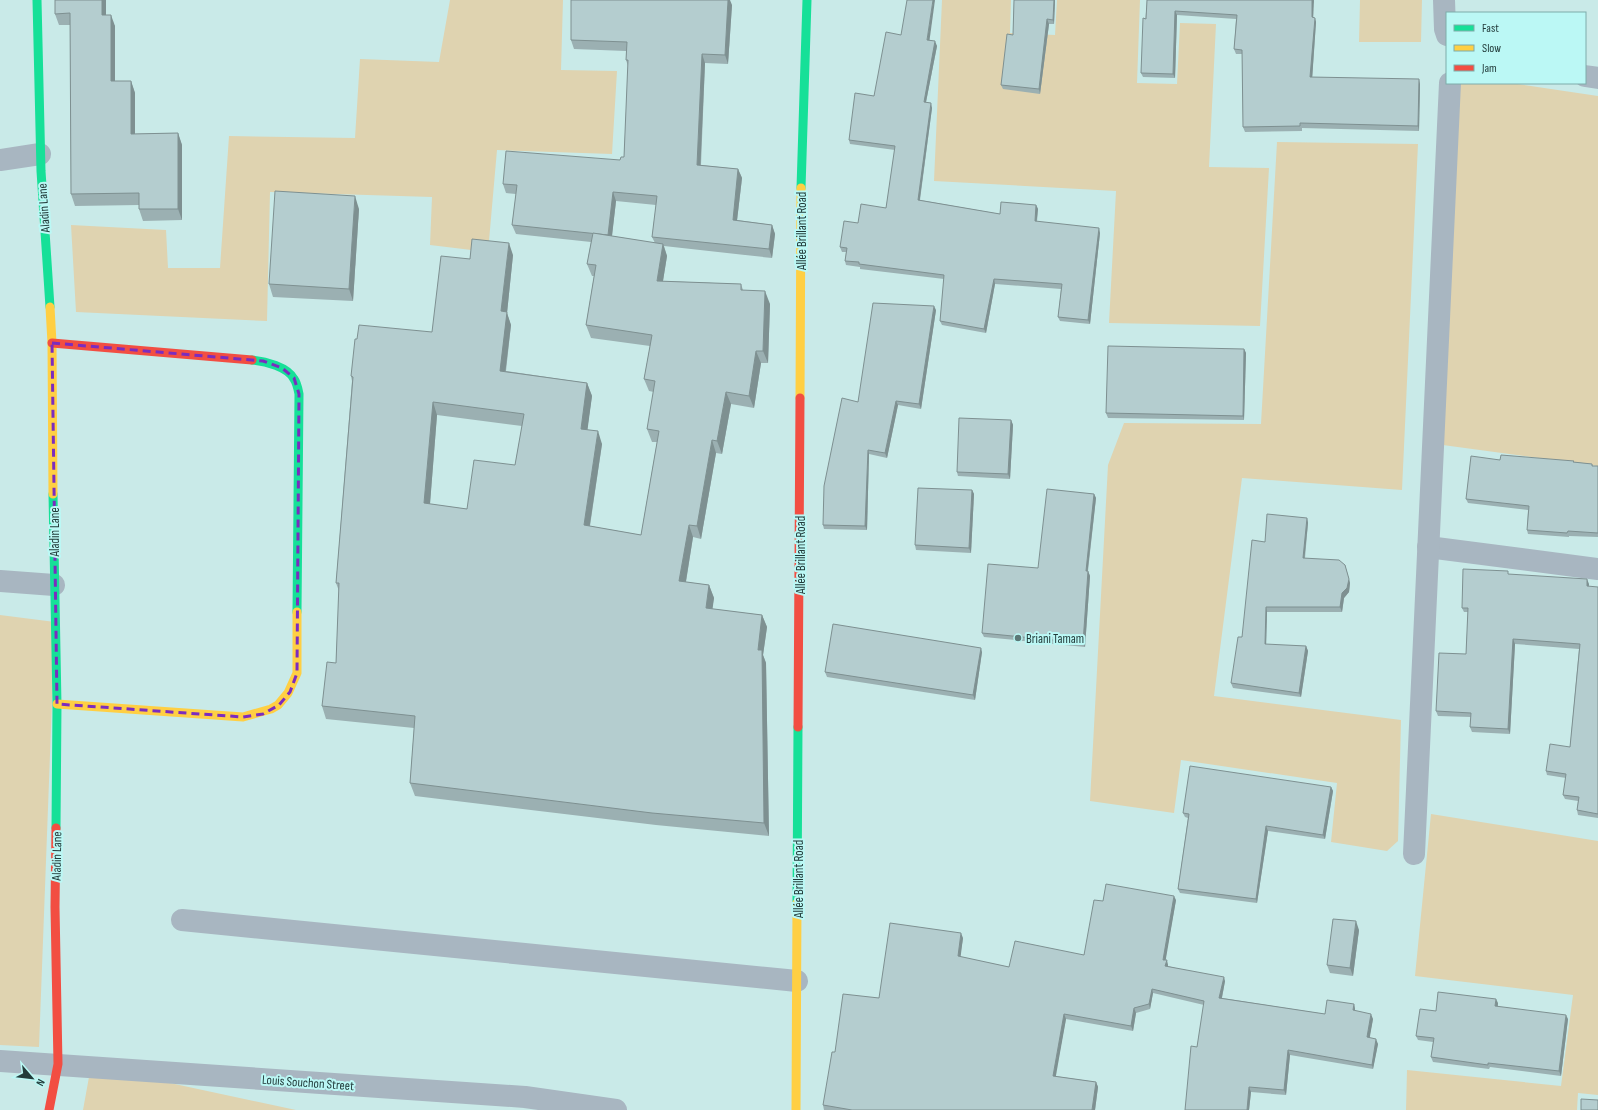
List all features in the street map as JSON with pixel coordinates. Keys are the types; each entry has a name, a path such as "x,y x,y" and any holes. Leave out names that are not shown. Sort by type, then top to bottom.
{"street":[{"name":"Aladin Lane","path":"37,0 40,154 52,343 54,585 57,704 55,907 58,1064 49,1110"},
{"name":"Allée Brillant Road","path":"796,1110 801,191 807,0"},
{"path":"1444,0 1446,32"},
{"path":"1586,76 1598,78"},
{"path":"1414,854 1450,84"},
{"path":"0,160 40,154"},
{"path":"52,343 263,361 282,368 294,378 299,394 297,673 290,692 279,705 263,714 243,717 57,704"},
{"path":"1428,547 1598,569"},
{"path":"0,581 54,585"},
{"path":"182,920 797,981"},
{"name":"Louis Souchon Street","path":"0,1061 526,1097 616,1110"}],"highlighted area":[{"path":"52,343 263,361 282,368 294,378 299,394 297,673 290,692 279,705 263,714 243,717 57,704"}],"shaded area":[{"path":"450,0 563,0 561,70 617,71 612,154 497,150 488,252 430,245 432,197 270,192 267,321 76,312 71,225 166,230 168,268 220,268 229,136 355,138 360,59 439,62"},
{"path":"942,0 1011,0 1010,33 1055,35 1057,0 1140,0 1137,83 1177,84 1180,23 1216,24 1209,167 1269,168 1260,326 1109,323 1116,191 934,181"},
{"path":"1360,0 1422,0 1421,42 1359,42"},
{"path":"1455,84 1518,84 1598,96 1598,466 1428,443"},
{"path":"1277,142 1418,144 1402,490 1242,478 1214,696 1401,720 1398,841 1387,851 1331,842 1337,783 1181,760 1174,813 1090,801 1108,465 1124,423 1261,424"},
{"path":"0,615 55,622 39,1047 0,1045"},
{"path":"1431,814 1598,841 1598,1095 1578,1093 1577,1110 1406,1110 1407,1070 1561,1086 1573,995 1415,976"},
{"path":"91,1066 296,1110 83,1110"}],"building":[{"path":"55,0 102,0 102,15 111,15 111,81 131,81 131,134 178,133 178,209 139,209 139,193 71,194 70,13 55,14"},
{"path":"571,0 728,0 725,55 702,54 697,165 738,169 733,220 772,225 769,249 652,237 657,196 613,192 608,235 512,225 517,185 503,184 506,151 620,160 621,157 624,157 628,60 626,60 627,42 571,40"},
{"path":"907,0 933,0 927,40 935,41 924,102 931,103 918,200 1000,214 1001,202 1036,205 1035,221 1099,228 1088,320 1058,317 1062,284 994,279 984,329 940,321 944,275 845,261 847,248 840,247 844,221 858,223 861,204 886,208 895,146 849,140 855,93 874,96 886,32 901,35"},
{"path":"1014,0 1054,0 1053,20 1047,19 1039,89 1001,85 1007,34 1013,35"},
{"path":"1147,0 1312,0 1312,17 1315,18 1310,77 1419,79 1418,126 1300,123 1300,126 1243,127 1242,50 1234,49 1237,15 1175,11 1173,74 1141,73 1143,18 1146,19"},
{"path":"275,191 355,196 349,289 269,284"},
{"path":"593,233 663,244 657,281 741,284 741,290 765,291 763,351 756,351 749,396 726,392 717,441 712,440 697,526 689,525 679,581 709,585 706,608 762,615 758,650 762,650 764,823 652,813 410,783 415,716 322,706 327,662 336,663 339,583 336,583 353,377 351,376 355,339 357,339 359,325 432,332 441,256 470,259 472,239 509,243 501,311 507,312 500,371 587,383 581,429 598,431 584,525 641,535 659,431 647,429 655,381 644,379 652,335 586,325 596,265 587,264","holes":["433,402 524,414 515,465 474,460 467,509 424,503"]},
{"path":"873,303 934,306 919,404 896,401 885,453 868,450 865,526 823,525 824,486 842,398 858,402"},
{"path":"1108,346 1244,349 1243,416 1106,413"},
{"path":"959,418 1011,420 1008,474 957,472"},
{"path":"1501,455 1574,461 1573,462 1598,466 1598,533 1568,531 1567,533 1527,530 1529,506 1466,499 1471,456 1500,460"},
{"path":"918,488 972,490 969,548 915,545"},
{"path":"1047,489 1094,494 1086,571 1088,571 1083,643 982,633 988,564 1038,568"},
{"path":"1267,514 1307,518 1303,558 1339,560 1345,565 1349,579 1347,588 1342,593 1340,607 1266,607 1265,644 1306,646 1299,693 1231,683 1238,637 1242,637 1252,540 1265,542"},
{"path":"1463,569 1508,571 1508,574 1587,579 1587,586 1598,587 1598,814 1577,810 1579,797 1563,795 1566,774 1546,771 1550,744 1570,747 1580,644 1513,639 1508,729 1470,727 1471,713 1436,711 1439,653 1466,654 1468,608 1462,608"},
{"path":"833,624 981,648 973,695 825,672"},
{"path":"1190,766 1331,787 1323,835 1266,826 1256,899 1178,889 1189,814 1183,813"},
{"path":"1106,884 1174,896 1163,960 1167,960 1165,966 1224,977 1219,998 1325,1014 1327,1000 1354,1004 1353,1010 1371,1014 1367,1037 1376,1039 1372,1065 1288,1050 1284,1090 1249,1087 1247,1110 1185,1110 1191,1046 1197,1047 1204,1001 1152,989 1149,1004 1134,1008 1131,1026 1064,1014 1053,1076 1096,1082 1092,1110 852,1110 823,1105 832,1052 835,1052 843,994 879,998 890,923 961,933 958,956 1009,967 1015,941 1084,955 1094,900 1103,901"},
{"path":"1333,919 1356,921 1350,968 1327,965"},
{"path":"1438,992 1496,999 1495,1006 1566,1015 1559,1071 1488,1063 1488,1065 1431,1057 1434,1038 1416,1036 1420,1009 1436,1011"},
{"path":"1581,1099 1598,1100 1598,1110 1581,1110"}],"traffic: fast":[{"path":"37,0 41,171 50,307"},
{"path":"801,188 807,0"},
{"path":"252,360 269,363 287,371 295,381 299,394 297,612"},
{"path":"53,494 57,704 56,828"},
{"path":"797,903 798,727"}],"traffic: slow":[{"path":"800,398 801,188"},
{"path":"50,307 52,343 53,494"},
{"path":"57,704 243,717 271,709 278,705 288,693 297,673 297,612"},
{"path":"796,1110 797,903"}],"traffic: jam":[{"path":"52,343 252,360"},
{"path":"798,727 800,398"},
{"path":"49,1110 58,1064 55,907 56,828"}],"place":[{"name":"Briani Tamam","path":"1018,638"}]}
